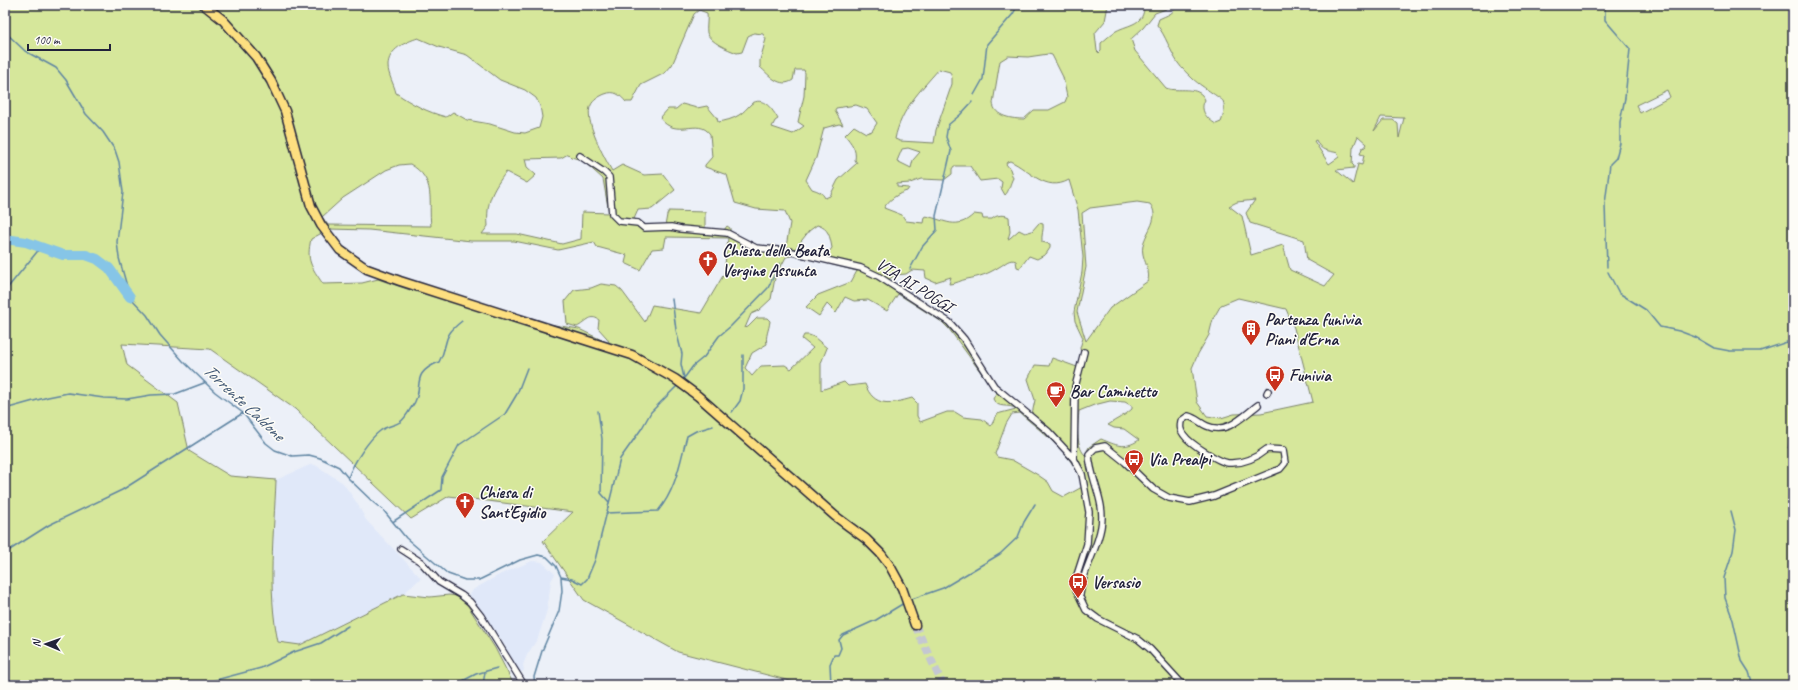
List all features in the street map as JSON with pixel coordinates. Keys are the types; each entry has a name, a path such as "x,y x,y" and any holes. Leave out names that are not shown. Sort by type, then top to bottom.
{"highway":[{"path":"204,5 223,20 256,57 272,81 285,111 311,206 321,225 340,250 367,269 632,355 675,379 698,396 835,516 866,539 881,554 890,566 902,588 915,625"}],"street":[{"name":"VIA AI POGGI","path":"580,156 609,177 610,205 612,214 619,221 638,223 644,228 671,227 727,233 756,248 788,251 861,268 878,276 949,322 964,340 994,386 1048,431 1074,459 1082,474 1089,512 1087,544 1077,575 1076,588 1086,610 1098,619 1138,639 1150,649 1183,685"},
{"path":"1074,459 1075,387 1084,352"},
{"path":"1080,595 1081,582 1091,560 1102,527 1101,505 1090,466 1089,454 1095,448 1105,446 1125,462 1153,489 1169,498 1190,502 1214,496 1280,468 1285,463 1283,450 1267,449 1257,457 1238,462 1226,463 1217,459 1184,437 1180,429 1181,421 1188,416 1196,418 1206,426 1226,428 1258,405"},
{"path":"401,549 421,562 439,582 470,602 481,616 524,685"}],"shaded area":[{"path":"312,464 343,483 357,503 366,520 421,578 403,594 300,645 278,642 274,620 272,578 276,480"},
{"path":"532,561 542,562 555,574 551,581 547,610 538,638 527,655 523,665 524,671 518,673 502,649 506,647 468,595 474,589 501,574"}],"green space":[{"path":"5,5 1108,5 1105,21 1095,33 1097,51 1099,53 1101,51 1101,43 1110,35 1135,23 1142,17 1144,5 1170,5 1166,9 1155,13 1143,28 1131,39 1135,51 1166,88 1193,90 1202,95 1205,100 1203,104 1203,111 1210,120 1216,124 1221,122 1223,117 1223,101 1196,81 1181,67 1157,25 1159,19 1172,12 1177,5 1793,5 1793,441 1790,441 1788,448 1793,449 1793,685 806,685 678,652 584,600 543,541 573,512 449,496 411,519 295,409 210,349 122,344 127,365 178,403 189,451 230,476 276,480 272,582 278,642 300,645 403,594 430,597 449,595 457,596 468,606 495,648 514,685 5,685","holes":["699,10 707,13 707,33 709,37 729,50 737,53 742,52 748,36 754,33 763,34 766,39 760,60 760,67 775,80 784,83 788,82 793,80 795,70 804,70 804,96 798,122 804,126 793,134 772,127 778,119 770,108 760,101 751,104 737,116 721,122 718,122 717,118 707,106 697,108 682,104 676,109 668,109 660,118 666,124 673,127 699,127 705,129 710,134 712,157 705,167 727,175 735,203 756,209 785,211 790,223 786,247 759,246 730,231 730,228 727,226 724,230 705,229 705,212 669,211 665,226 646,225 634,219 638,210 652,209 675,190 663,174 644,175 622,165 612,171 604,157 592,128 589,111 595,100 609,93 617,94 626,102 632,102 641,85 665,73 672,65 694,14","418,38 439,47 467,55 500,80 525,90 536,98 540,106 542,117 539,128 525,133 515,132 490,124 467,120 453,112 446,117 439,115 408,101 396,93 388,69 391,55 398,47","1048,54 1052,55 1063,77 1067,97 1065,102 1049,110 1034,110 1024,119 1010,118 1000,114 994,108 993,103 1000,61 1008,56 1028,57","939,69 950,72 952,84 936,130 934,143 900,141 895,139 902,118 918,93","1667,90 1670,97 1640,113 1636,105","856,105 867,109 877,123 872,131 866,133 854,126 845,135 854,149 855,160 857,163 838,180 830,196 825,198 821,193 812,189 806,180 816,158 824,128 839,124 843,125 835,111 836,108","1381,117 1404,118 1399,138 1398,124 1393,120 1383,120 1374,131","1358,136 1367,144 1362,148 1360,154 1364,155 1362,165 1358,164 1353,184 1336,170 1354,168 1352,164 1353,148","1316,140 1322,149 1338,153 1339,157 1329,164 1314,141","908,148 920,152 913,160 911,168 897,161 902,149","568,154 571,157 582,160 603,179 609,213 582,212 581,239 562,244 517,234 482,234 488,226 488,210 491,197 501,179 506,172 527,183 536,175 527,167 525,159 561,158","1010,161 1045,182 1052,184 1069,180 1078,210 1083,257 1082,272 1074,312 1075,321 1083,338 1077,367 1052,358 1049,366 1035,365 1028,379 1035,400 1032,414 997,385 946,318 888,280 895,275 906,274 912,270 925,271 926,278 935,282 951,277 949,284 952,284 991,272 1011,260 1016,261 1017,267 1020,268 1029,256 1037,259 1046,254 1050,248 1050,244 1042,242 1043,224 1039,223 1032,231 1025,233 1019,230 1008,239 1010,232 1009,217 1005,215 992,219 983,219 982,215 974,214 968,219 956,223 945,222 926,216 924,217 923,223 906,221 902,215 884,208 897,195 907,191 909,188 897,187 897,184 910,183 921,179 944,180 952,174 952,169 954,166 970,166 980,181 998,179 1002,182 1001,188 1005,195 1008,192 1013,178 1010,169 1006,164","410,164 419,170 428,184 430,191 431,226 328,225 322,217 343,198 386,170 399,165","1255,200 1246,213 1250,223 1304,240 1307,260 1334,275 1325,286 1290,270 1283,245 1251,255 1242,216 1229,206 1237,202","1137,202 1150,204 1154,214 1152,224 1142,250 1149,276 1148,281 1110,308 1086,341 1077,312 1086,267 1082,213 1090,208","817,225 824,228 830,240 832,248 825,257 795,249 809,231","329,229 369,230 471,241 514,241 558,250 594,242 597,247 627,255 625,263 640,270 652,249 664,248 666,237 728,238 724,274 701,313 652,305 645,322 622,291 616,286 601,284 591,288 574,290 565,301 567,324 577,327 590,318 596,318 599,320 598,328 610,344 579,329 548,324 426,286 410,290 378,279 362,283 323,284 313,268 309,258 311,239","794,255 857,271 851,282 818,295 806,307 819,316 827,304 836,313 845,297 854,301 868,300 887,311 898,294 942,322 949,329 996,393 993,399 995,402 1016,409 997,414 991,426 982,419 963,417 955,412 947,412 920,422 917,416 917,403 912,398 890,403 878,401 869,392 865,384 848,386 844,382 821,390 821,363 827,348 814,337 809,335 804,335 802,339 813,348 791,369 785,365 761,366 752,376 745,368 752,353 767,344 770,321 767,318 757,318 745,328 751,314 758,311 771,299 775,278 786,257","1238,298 1286,309 1294,328 1313,402 1261,413 1234,414 1221,418 1207,416 1197,402 1192,368 1209,335 1213,319 1221,305","1110,401 1125,402 1132,406 1132,409 1108,425 1114,428 1124,429 1139,440 1129,445 1120,446 1101,439 1089,447 1085,455 1078,440 1079,411","1020,413 1066,455 1079,476 1082,487 1064,497 1053,491 1048,482 1038,475 1012,460 997,457 995,454 1006,424 1012,414"]}],"waterway":[{"path":"974,95 983,79 987,44 1013,14 1018,5"},
{"path":"1605,5 1605,20 1630,49 1625,98 1620,122 1620,143 1616,158 1610,164 1605,204 1607,267"},
{"name":"Torrente Caldone","path":"5,32 25,51 56,68 66,80 86,114 103,132 115,150 119,162 123,192 117,242 119,258 130,297 147,315 160,335 183,361 215,392 243,413 266,443 275,450 292,456 309,455 320,458 339,467 348,478 384,511 406,538 448,574 465,580 479,580 520,560 538,555 547,557 556,566 561,577 562,591 559,611 542,651 534,677 535,685"},
{"path":"910,269 922,247 937,230 936,216 951,151 946,137 948,125 972,102"},
{"path":"5,239 26,242 63,255 86,255 97,259 109,268 130,297"},
{"path":"5,291 41,247"},
{"path":"685,377 693,366 704,357 719,336 731,326 768,288 780,263"},
{"path":"1608,272 1619,293 1646,310 1660,327 1679,331 1695,337 1714,348 1730,351 1760,351 1787,342 1793,345"},
{"path":"672,299 676,330 682,354 681,364 684,378 682,381"},
{"path":"348,478 353,466 371,440 382,429 400,422 406,416 418,394 420,377 429,367 439,362 448,336 462,321"},
{"path":"732,412 740,401 743,389 743,355"},
{"path":"394,521 441,490 442,477 459,445 505,414 517,394 527,368"},
{"path":"5,409 68,393 104,398 127,399 151,395 175,394 204,383"},
{"path":"561,577 572,579 582,584 587,579 595,560 620,459 642,428 651,412 678,385"},
{"path":"598,411 602,439 601,493 609,502"},
{"path":"5,553 49,525 122,490 243,413"},
{"path":"606,513 658,511 673,485 687,436 696,431 713,426"},
{"path":"909,600 943,588 1000,554 1018,537 1024,522 1035,504"},
{"path":"1731,511 1736,530 1733,551 1724,578 1725,598 1733,620 1742,661 1749,672 1753,685"},
{"path":"831,685 830,664 834,655 838,655 841,648 839,640 843,635 876,620 904,603"},
{"path":"197,685 261,668 294,652 321,643 348,626"},
{"path":"455,685 476,674 497,668"},
{"path":"483,685 485,672"}],"tunnel":[{"path":"915,625 943,685"}],"place":[{"name":"Chiesa della Beata Vergine Assunta","path":"708,277"},
{"name":"Partenza funivia Piani d'Erna","path":"1251,346"},
{"name":"Funivia","path":"1275,392"},
{"name":"Bar Caminetto","path":"1056,408"},
{"name":"Via Prealpi","path":"1134,476"},
{"name":"Chiesa di Sant'Egidio","path":"465,519"},
{"name":"Versasio","path":"1078,599"}]}
